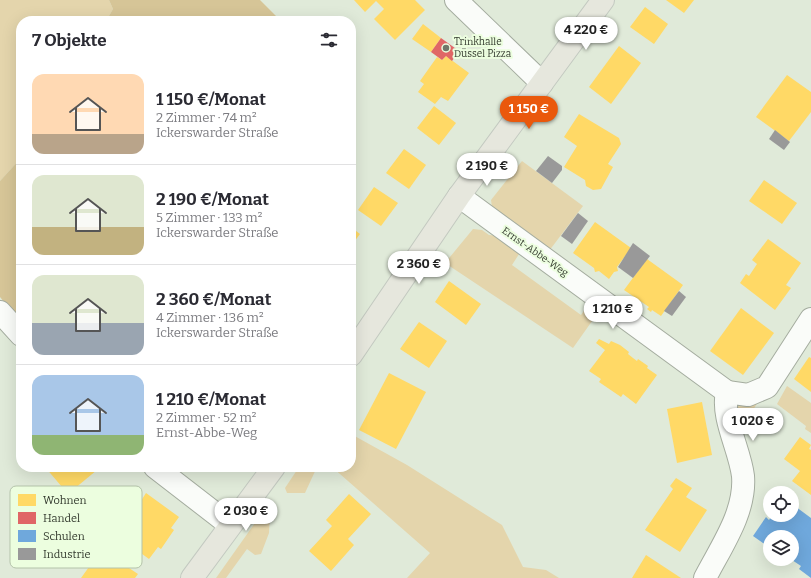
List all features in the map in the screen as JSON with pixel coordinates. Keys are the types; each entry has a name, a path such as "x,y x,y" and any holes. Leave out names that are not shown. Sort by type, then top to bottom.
{"main road":[{"path":"356,347 459,196 603,0"},
{"path":"192,578 270,472"}],"street":[{"path":"456,0 542,83"},
{"name":"Ernst-Abbe-Weg","path":"459,196 727,392 748,395 767,387 811,319"},
{"path":"0,312 16,330"},
{"path":"705,578 731,526 740,505 742,492 743,476 740,459 724,403 727,392"},
{"path":"161,472 230,525"}],"shaded area":[{"path":"0,0 109,0 113,9 109,16 16,16 16,163 0,181"},
{"path":"109,0 260,0 276,16 109,16 113,9"},
{"path":"522,161 583,206 549,251 492,207 491,200"},
{"path":"16,163 16,317 0,297 0,181"},
{"path":"473,229 482,230 489,235 499,236 521,251 512,265 581,315 591,301 602,307 573,348 445,263"},
{"path":"787,386 811,403 811,433 805,429 806,426 777,404"},
{"path":"758,402 743,426 740,428 736,404"},
{"path":"356,437 407,465 502,525 523,567 546,570 559,578 407,578 430,553 338,472 356,472"},
{"path":"296,472 315,472 305,493 287,493 285,488"},
{"path":"267,512 270,515 269,533 261,554 255,555 247,549 226,578 216,578 262,513"}],"building: Wohnen":[{"path":"354,0 415,0 425,10 395,40 374,19 384,9 376,1 365,12"},
{"path":"666,0 694,0 684,13"},
{"path":"645,7 668,24 654,44 630,27"},
{"path":"423,24 441,38 431,52 412,39"},
{"path":"619,46 641,63 611,104 589,87"},
{"path":"446,56 469,73 448,101 441,97 435,104 418,92 424,84 420,81 437,57 442,60"},
{"path":"787,75 811,92 811,112 789,141 756,117"},
{"path":"434,106 456,123 439,145 417,128"},
{"path":"579,114 619,138 621,144 608,164 613,167 601,189 593,190 586,186 585,180 564,167 577,146 564,137"},
{"path":"404,149 426,165 409,189 386,173"},
{"path":"764,180 797,203 782,224 749,201"},
{"path":"374,187 398,203 381,226 358,210"},
{"path":"595,222 631,248 617,267 618,271 614,272 609,279 599,271 595,272 594,268 573,253"},
{"path":"356,231 360,234 356,239"},
{"path":"768,239 801,263 786,285 791,288 775,310 740,283 746,274 749,276 757,264 752,260"},
{"path":"647,259 683,285 661,316 652,310 651,312 647,309 649,307 624,290"},
{"path":"449,281 481,304 466,325 435,302"},
{"path":"741,308 774,333 743,375 710,351"},
{"path":"419,322 447,341 429,368 400,349"},
{"path":"599,339 609,344 611,341 620,345 629,352 628,354 637,361 638,359 648,366 647,368 657,375 636,404 623,394 621,397 599,382 601,379 589,371 605,350 596,343"},
{"path":"809,357 811,358 811,392 794,379"},
{"path":"389,373 426,392 396,449 359,430"},
{"path":"702,402 712,455 677,463 667,409"},
{"path":"800,437 811,445 809,449 811,450 811,495 792,481 800,471 784,459"},
{"path":"49,472 95,472 78,486 61,486"},
{"path":"676,478 692,488 686,497 707,510 680,552 645,530 673,489 670,486"},
{"path":"146,493 179,517 171,528 174,530 161,549 158,547 149,559 142,554 142,499"},
{"path":"349,494 371,514 348,539 354,545 331,571 309,551 332,526 326,520"},
{"path":"646,555 681,578 632,578"},
{"path":"88,568 129,568 138,574 135,578 81,578"}],"building: Handel":[{"path":"441,38 459,51 452,61 446,56 442,60 431,52"}],"building: Schulen":[{"path":"799,509 811,518 811,578 799,569 801,566 799,565 799,530 763,530 763,543 753,536 763,521 799,522"}],"building: Industrie":[{"path":"775,130 790,142 784,150 769,139"},
{"path":"548,156 562,166 562,170 552,183 536,171"},
{"path":"578,213 588,221 572,244 561,236"},
{"path":"633,243 650,256 633,278 618,267"},
{"path":"679,291 686,297 672,316 664,311"}],"place":[{"name":"Trinkhalle Düssel Pizza","path":"446,48"}]}
